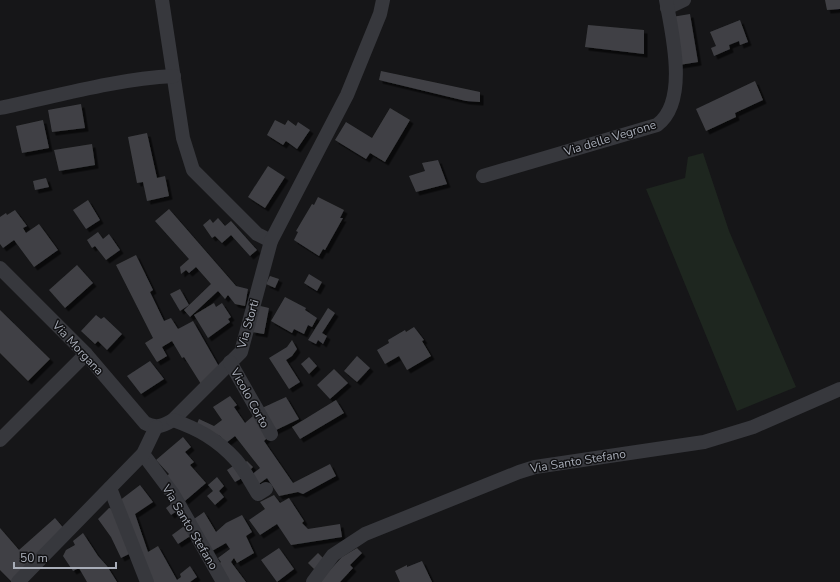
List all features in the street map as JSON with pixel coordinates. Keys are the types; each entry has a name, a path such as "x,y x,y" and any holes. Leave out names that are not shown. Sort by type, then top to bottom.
{"street":[{"path":"162,0 183,138 193,170 257,234 271,241"},
{"name":"Via Storti","path":"156,427 164,426 173,420 241,352 271,241 347,96 380,14 383,0"},
{"path":"666,4 684,0"},
{"name":"Via delle Vegrone","path":"482,176 657,125 664,120 671,107 676,67 666,4"},
{"path":"0,108 54,95 154,77 174,76"},
{"name":"Via Morgana","path":"0,268 86,354 145,423 156,427"},
{"path":"0,440 86,354"},
{"name":"Vicolo Corto","path":"230,362 271,434"},
{"name":"Via Santo Stefano","path":"313,582 333,555 365,534 519,472 534,467 704,442 753,427 840,389"},
{"path":"173,420 200,430 219,444 237,461 258,494 266,489"},
{"path":"18,582 142,454 156,427"},
{"name":"Via Santo Stefano","path":"142,454 173,494 223,582"},
{"path":"110,488 147,582"}],"shaded area":[{"path":"703,153 729,231 796,387 737,411 646,189 685,178 688,157"}],"building":[{"path":"825,0 840,0 840,9 827,10"},
{"path":"690,14 698,62 679,65 672,17"},
{"path":"740,20 748,42 740,45 739,41 729,45 730,49 714,56 711,48 716,46 710,32"},
{"path":"588,25 644,30 644,54 585,47"},
{"path":"381,71 480,92 480,102 466,101 379,80"},
{"path":"755,81 763,100 735,113 736,117 706,131 696,109"},
{"path":"81,104 85,128 52,132 48,110"},
{"path":"390,108 410,120 385,162 370,153 366,159 335,140 346,122 372,138"},
{"path":"43,120 49,148 22,153 16,126"},
{"path":"275,120 285,125 288,120 296,126 298,122 310,130 297,149 286,141 283,145 267,135"},
{"path":"147,133 157,178 165,176 169,196 147,201 143,182 137,183 128,137"},
{"path":"92,144 95,165 59,171 54,150"},
{"path":"438,160 447,184 416,192 409,176 425,171 422,163"},
{"path":"268,166 285,177 265,208 248,197"},
{"path":"46,178 49,187 35,190 33,181"},
{"path":"318,197 344,210 340,218 343,218 325,250 323,249 319,256 294,240 298,232 296,231 312,204 314,205"},
{"path":"88,200 100,220 86,229 73,210"},
{"path":"169,209 236,286 248,289 245,306 235,304 228,295 225,299 218,291 190,317 184,310 211,284 196,267 189,273 186,270 181,274 180,267 189,259 155,221"},
{"path":"15,210 27,226 23,228 26,233 39,224 58,250 34,267 14,240 3,248 0,244 0,217"},
{"path":"218,218 225,226 231,221 257,250 250,256 231,235 222,243 215,236 212,238 203,225 210,219 213,223"},
{"path":"98,232 103,239 109,234 120,250 106,260 95,246 92,248 87,240"},
{"path":"136,255 153,290 150,292 164,321 171,318 178,329 193,321 221,370 201,384 184,357 182,358 172,341 162,347 167,356 157,362 145,343 153,338 116,265"},
{"path":"77,265 93,283 65,308 49,290"},
{"path":"309,274 322,282 317,291 304,283"},
{"path":"270,276 279,279 275,288 266,284"},
{"path":"180,289 189,305 180,311 170,294"},
{"path":"285,297 306,308 305,310 317,318 312,327 308,325 304,334 294,329 292,333 271,321"},
{"path":"214,303 216,307 222,303 231,317 228,319 230,322 208,338 194,315"},
{"path":"256,305 269,308 264,334 252,332"},
{"path":"328,308 335,313 322,333 327,336 323,344 318,340 316,344 308,340"},
{"path":"0,310 50,359 28,381 0,353"},
{"path":"96,315 101,319 104,317 122,334 107,350 98,341 95,344 81,331"},
{"path":"414,327 424,340 422,341 431,356 407,370 399,356 385,364 377,350 389,343 388,340 405,330 406,332"},
{"path":"292,340 297,349 292,356 286,360 300,382 289,389 269,358 287,347"},
{"path":"357,356 370,368 357,382 344,371"},
{"path":"309,357 317,366 309,374 301,364"},
{"path":"150,361 164,379 141,394 127,376"},
{"path":"334,369 348,383 330,399 317,385"},
{"path":"230,396 237,405 234,407 245,423 253,416 267,438 264,441 293,483 330,464 336,476 303,494 298,492 279,496 267,478 256,486 250,476 260,468 235,436 226,443 220,436 196,426 199,419 214,426 222,420 213,407"},
{"path":"286,397 299,419 274,431 262,408"},
{"path":"336,400 344,413 300,439 292,427"},
{"path":"183,437 191,447 185,452 194,462 190,465 206,483 185,501 165,478 169,474 156,460"},
{"path":"247,461 253,467 249,471 243,464"},
{"path":"236,464 244,477 235,482 227,470"},
{"path":"217,477 224,486 219,491 224,497 215,505 207,496 213,491 208,485"},
{"path":"140,485 153,502 135,514 148,552 158,546 177,580 181,577 180,574 190,566 197,577 190,582 152,582 119,501"},
{"path":"274,495 280,503 289,498 304,521 302,523 308,529 340,524 342,537 291,545 277,524 260,535 249,520 265,509 260,502"},
{"path":"171,504 177,511 171,515 166,508"},
{"path":"109,508 114,509 131,553 121,558 111,537 98,519"},
{"path":"204,512 216,532 226,523 242,515 252,532 246,536 254,553 237,563 234,558 231,562 246,582 229,582 216,566 221,562 218,558 230,549 226,543 212,551 194,519"},
{"path":"55,518 66,531 12,582 0,570 0,528 19,550"},
{"path":"187,524 192,535 178,544 172,535"},
{"path":"83,533 117,582 87,582 79,568 73,571 63,556 66,550 75,545 73,541"},
{"path":"279,548 294,569 277,582 261,560"},
{"path":"357,548 362,553 350,565 353,568 340,582 319,582 342,557"},
{"path":"318,553 325,560 315,570 308,563"},
{"path":"422,561 432,582 400,582 395,571 407,565 407,567"}]}
